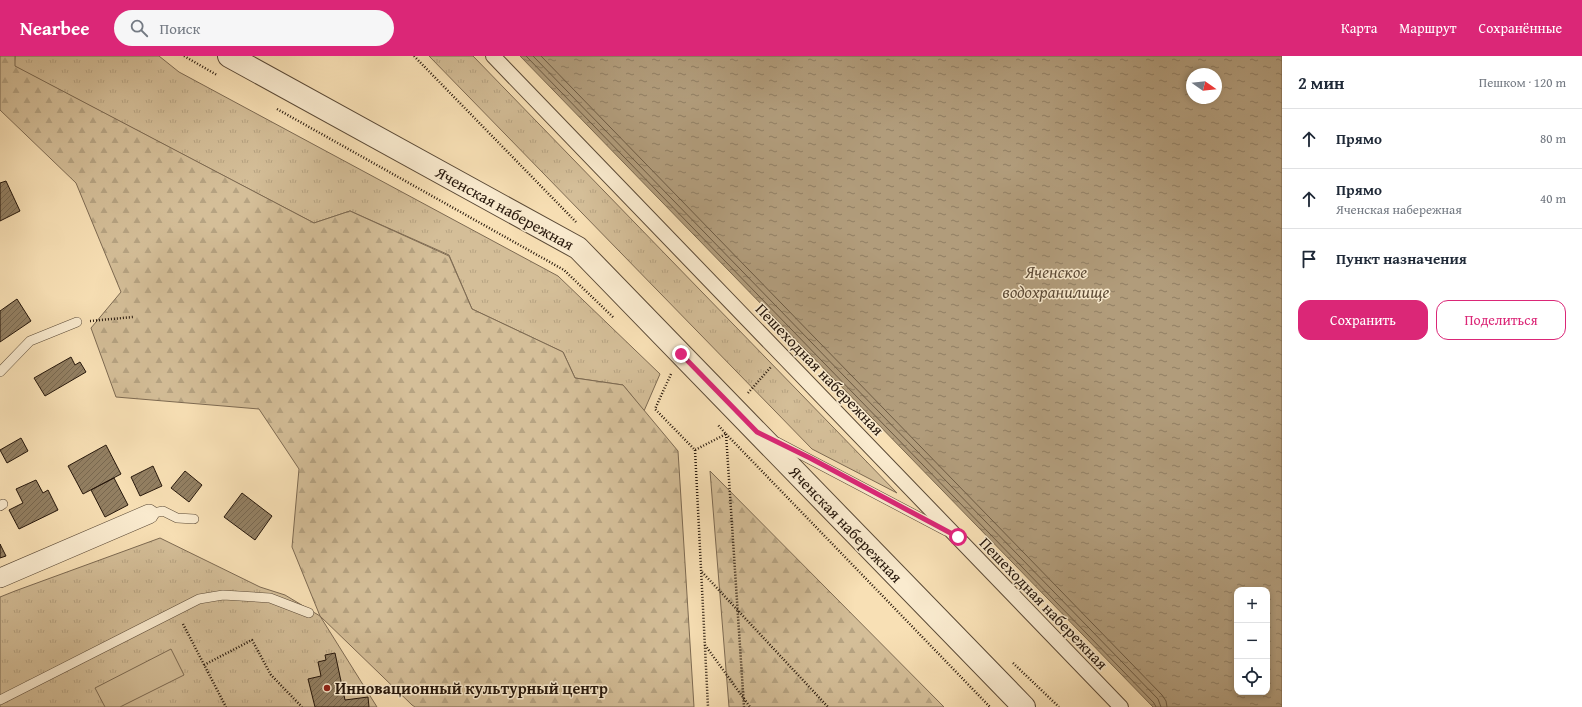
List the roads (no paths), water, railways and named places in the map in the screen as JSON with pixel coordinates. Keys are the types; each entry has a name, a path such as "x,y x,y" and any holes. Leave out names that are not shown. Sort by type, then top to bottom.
{"street":[{"name":"Яченская набережная","path":"229,56 578,248 1024,707"},
{"name":"Пешеходная набережная","path":"493,56 1121,707"},
{"path":"0,578 149,514"}],"lane":[{"path":"0,372 30,341 77,322"},
{"path":"757,432 810,458 958,537"},
{"path":"149,514 163,511 177,518 194,519"},
{"path":"0,700 199,599 223,595 270,598 309,614"}],"water":[{"name":"Яченское водохранилище","path":"520,56 1282,56 1282,707 1153,707"}],"place":[{"name":"Инновационный культурный центр","path":"327,688"}]}
